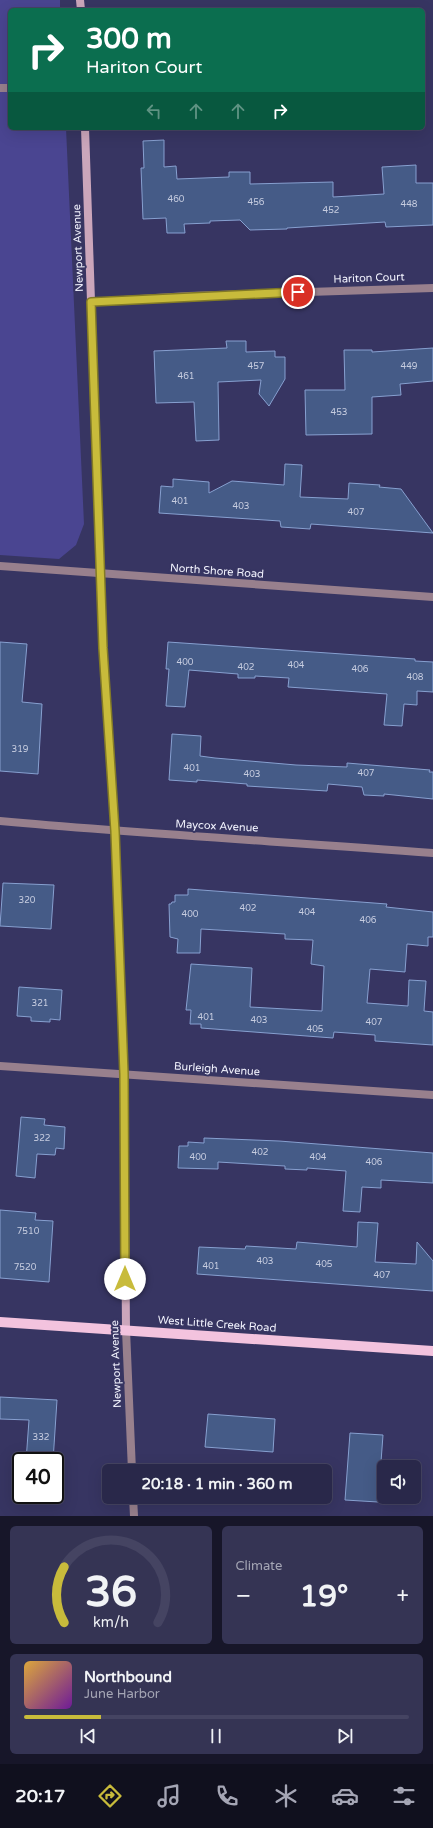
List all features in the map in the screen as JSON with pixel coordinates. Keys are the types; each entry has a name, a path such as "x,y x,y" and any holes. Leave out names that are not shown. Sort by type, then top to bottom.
{"main road":[{"name":"West Little Creek Road","path":"0,1322 433,1351"}],"street":[{"name":"Newport Avenue","path":"85,130 103,648 115,831 124,1074 126,1330 132,1464"},
{"name":"Hariton Court","path":"91,302 188,296 433,288"},
{"name":"North Shore Road","path":"0,566 433,597"},
{"name":"Maycox Avenue","path":"0,821 115,831 254,839 433,853"},
{"name":"Burleigh Avenue","path":"0,1066 433,1096"},
{"path":"133,1504 134,1516"}],"shaded area":[{"path":"0,0 60,0 60,8 8,8 8,130 66,130 84,524 76,545 59,559 0,555"}],"building":[{"path":"164,140 164,167 176,166 177,179 229,177 229,172 250,172 250,184 333,182 333,197 384,194 382,167 416,165 416,183 433,183 433,225 386,227 385,222 250,230 240,220 184,224 185,233 167,233 166,218 143,219 141,168 144,168 143,141"},
{"path":"226,341 246,341 246,352 275,351 275,357 285,357 285,379 269,406 259,394 261,380 218,382 219,440 196,441 194,402 156,403 154,351 227,348"},
{"path":"433,348 433,381 400,384 401,395 372,397 372,434 306,435 305,390 345,390 344,350 372,350 372,352"},
{"path":"285,464 302,465 300,497 348,499 349,483 380,485 379,487 401,489 433,533 311,524 310,529 281,527 280,521 159,513 161,486 173,487 173,479 209,482 209,493 232,481 284,485"},
{"path":"0,642 27,644 22,702 42,704 38,774 0,771"},
{"path":"168,642 415,659 415,661 433,662 433,692 417,691 417,705 404,704 402,726 384,725 387,694 288,687 289,678 255,676 255,678 238,678 238,674 189,670 185,707 166,706 169,669 166,669"},
{"path":"172,734 201,736 200,756 296,765 347,767 347,763 430,770 429,772 433,772 433,799 384,794 384,796 364,795 362,787 328,784 327,791 247,786 247,784 197,780 197,782 169,780"},
{"path":"3,883 54,885 51,929 0,926"},
{"path":"188,889 387,904 386,907 433,912 433,937 428,937 428,946 407,944 405,972 370,969 367,1003 408,1006 409,980 426,981 424,1011 433,1012 433,1045 375,1041 375,1035 334,1032 333,1038 201,1028 201,1024 190,1024 191,1010 186,1010 191,964 252,968 250,1007 322,1011 324,966 311,964 313,940 285,939 285,934 201,929 200,953 177,953 178,939 170,937 169,904 175,902 175,895 188,895"},
{"path":"19,987 62,990 60,1020 50,1019 50,1022 31,1021 31,1017 17,1016"},
{"path":"21,1117 45,1119 44,1125 65,1127 64,1149 56,1148 55,1155 37,1154 35,1178 16,1176"},
{"path":"204,1138 279,1141 433,1153 433,1183 381,1180 381,1188 362,1187 360,1212 343,1211 346,1171 307,1168 307,1170 285,1169 285,1166 218,1162 218,1169 178,1168 179,1146 188,1146 188,1142 204,1143"},
{"path":"0,1210 36,1213 35,1220 53,1221 49,1282 0,1278"},
{"path":"358,1222 378,1223 375,1262 416,1264 417,1242 433,1261 433,1291 197,1274 199,1247 245,1249 246,1246 296,1249 297,1242 357,1247"},
{"path":"0,1397 57,1400 54,1452 27,1452 29,1420 0,1419"},
{"path":"208,1414 275,1419 273,1452 205,1447"},
{"path":"350,1433 383,1435 381,1460 377,1460 377,1502 345,1500"}],"route":[{"path":"125,1279 124,1074 115,831 103,648 91,302 188,296 298,292"}]}
